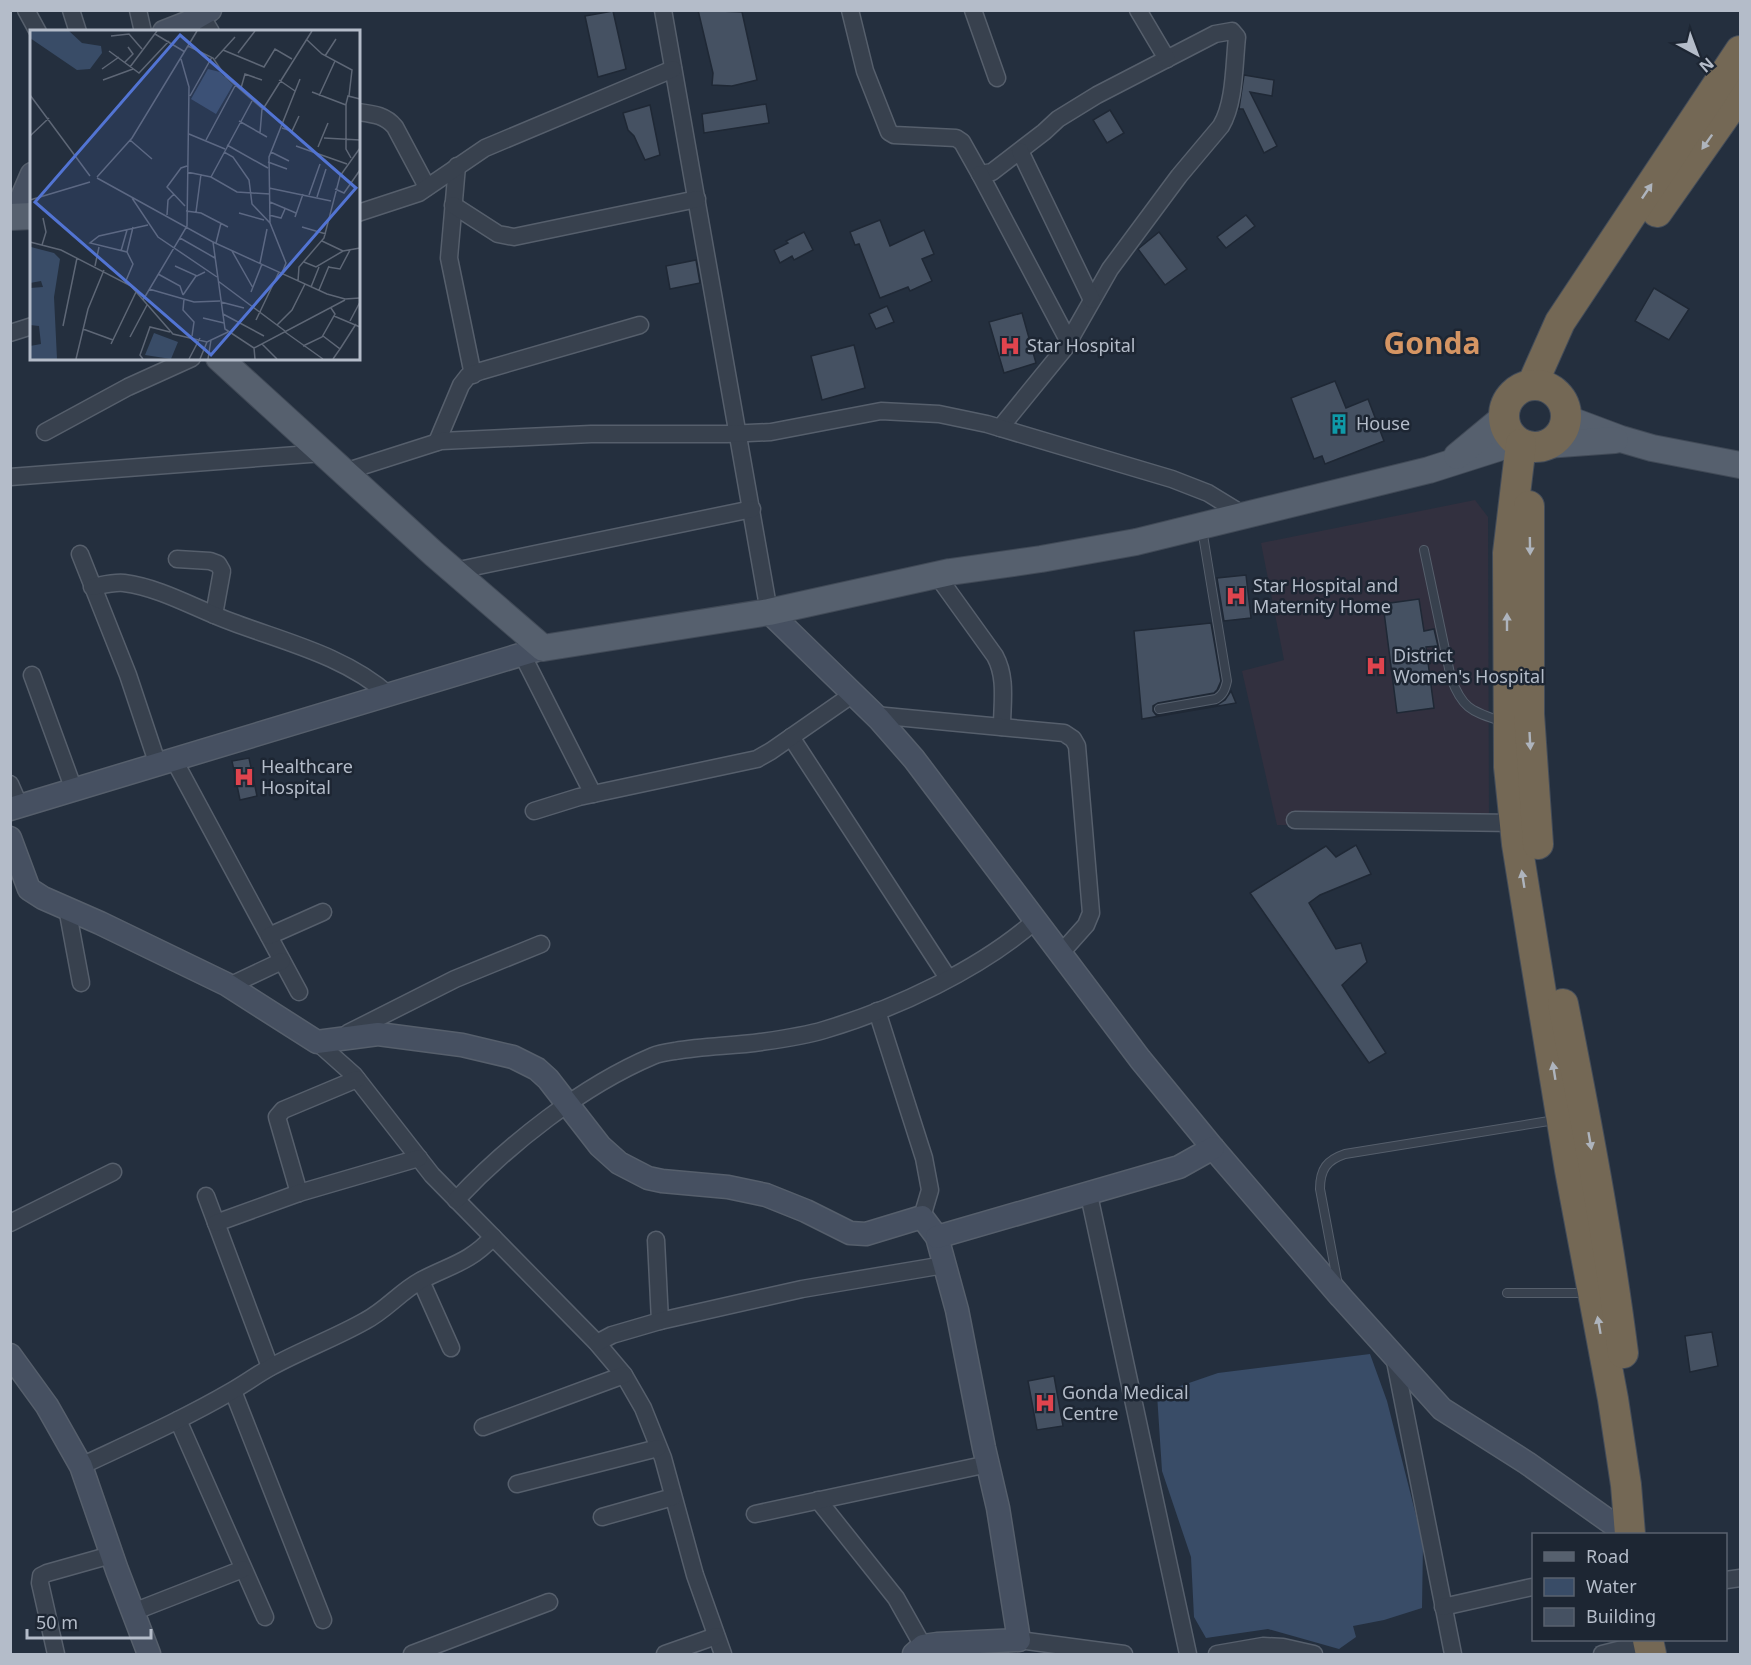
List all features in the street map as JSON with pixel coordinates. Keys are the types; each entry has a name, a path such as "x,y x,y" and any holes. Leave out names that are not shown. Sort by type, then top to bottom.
{"highway":[{"path":"1540,387 1560,322 1740,51"},
{"path":"1540,387 1615,272 1740,94"},
{"path":"1525,439 1557,437 1564,425 1565,418 1561,400 1540,387 1520,389 1509,398 1504,411 1525,439 1529,508 1529,714 1536,830 1556,970 1585,1114 1612,1269 1646,1533"},
{"path":"1525,439 1515,484 1508,553 1509,766 1515,823 1562,1119 1626,1485 1628,1533"}],"main road":[{"path":"221,360 454,571 532,651 769,612 936,574 1136,542 1310,501 1448,464 1525,439 1622,440"},
{"path":"1565,418 1622,440 1740,465"}],"street":[{"path":"26,10 37,30"},
{"path":"71,10 77,30"},
{"path":"138,10 143,30"},
{"path":"663,10 769,612 875,715 914,759 1140,1059 1341,1297 1442,1409 1527,1463 1627,1533"},
{"path":"850,10 865,71 890,132 894,135 956,138 962,142 1069,342"},
{"path":"974,10 997,78"},
{"path":"1138,10 1167,59"},
{"path":"169,30 207,19"},
{"path":"980,174 992,172 1058,119 1097,95 1215,34 1227,31 1234,33 1237,37 1226,118 1179,176 1117,260 1069,342 1000,428"},
{"path":"360,212 406,199 485,148 673,69"},
{"path":"360,112 382,116 390,121 427,187"},
{"path":"1020,151 1092,300"},
{"path":"458,166 449,258 473,375"},
{"path":"19,216 30,180"},
{"path":"453,205 498,234 514,237 697,199"},
{"path":"437,442 461,385 473,375 640,325"},
{"path":"10,333 30,327"},
{"path":"45,432 128,387 188,360"},
{"path":"344,472 437,442 591,434 771,432 881,411 939,414 1000,428 1172,479 1208,493 1244,515"},
{"path":"10,477 323,453"},
{"path":"454,571 752,509"},
{"path":"80,554 128,675 166,762 269,936 299,992"},
{"path":"177,559 210,561 218,564 222,571 214,615"},
{"path":"936,574 1001,667 1002,727"},
{"path":"92,587 111,583 125,584 173,597 214,615 314,651 371,679 389,695"},
{"path":"10,784 15,808 532,651 593,794"},
{"path":"32,675 74,790"},
{"path":"534,811 593,794 748,762 771,751 853,694"},
{"path":"875,715 1064,733 1073,739 1077,746 1091,913 1086,925 1061,953"},
{"path":"791,737 948,978"},
{"path":"1295,820 1515,823"},
{"path":"10,838 29,889 43,898 229,986 318,1039 357,1078 419,1158 456,1200 597,1343 624,1376 643,1408 658,1448 695,1575 723,1654"},
{"path":"67,908 81,982"},
{"path":"269,936 323,912"},
{"path":"456,1200 478,1177 527,1135 584,1092 655,1055 696,1047 759,1042 822,1030 877,1011 980,962 1017,937 1036,920"},
{"path":"318,1039 541,944"},
{"path":"229,986 282,961"},
{"path":"877,1011 924,1158 930,1190 922,1217"},
{"path":"318,1039 378,1034 462,1046 513,1057 537,1069 600,1146 619,1163 648,1178 662,1182 728,1187 766,1195 806,1211 850,1233 866,1234 922,1217"},
{"path":"299,1193 277,1118 283,1110 357,1078"},
{"path":"937,1238 1179,1167 1213,1148"},
{"path":"216,1223 299,1193 419,1158"},
{"path":"10,1222 113,1172"},
{"path":"1089,1195 1188,1654"},
{"path":"206,1196 270,1367"},
{"path":"922,1217 937,1238 957,1310 998,1508 1019,1640"},
{"path":"81,1466 178,1420 233,1391 270,1367 366,1321 421,1281 460,1264 480,1251 494,1237"},
{"path":"656,1239 660,1321"},
{"path":"597,1343 612,1335 660,1321 802,1289 944,1265"},
{"path":"421,1281 451,1348"},
{"path":"10,1356 47,1406 81,1466 111,1555 149,1654"},
{"path":"1394,1356 1453,1654"},
{"path":"483,1426 624,1376"},
{"path":"233,1391 323,1620"},
{"path":"178,1420 264,1617"},
{"path":"517,1484 658,1448"},
{"path":"755,1514 988,1464"},
{"path":"602,1517 673,1497"},
{"path":"818,1500 896,1598 918,1650 937,1644 1019,1640 1124,1654"},
{"path":"56,1654 40,1583 41,1576 111,1555"},
{"path":"133,1612 243,1569"},
{"path":"1443,1607 1532,1587"},
{"path":"412,1654 549,1602"},
{"path":"665,1654 716,1636"},
{"path":"1602,1654 1656,1645"},
{"path":"1217,1654 1263,1646 1283,1647 1314,1654"}],"lane":[{"path":"1160,709 1216,699 1222,696 1227,681 1202,525"},
{"path":"1424,550 1451,678 1457,694 1465,705 1476,712 1509,724"},
{"path":"1341,1297 1320,1189 1320,1175 1334,1158 1346,1154 1562,1119"},
{"path":"1507,1293 1593,1293"}],"shaded area":[{"name":"District Women's Hospital","path":"1475,500 1488,517 1489,827 1277,825 1242,671 1284,660 1261,543"}],"water":[{"path":"1370,1354 1387,1401 1423,1543 1422,1608 1384,1620 1353,1626 1356,1637 1339,1649 1268,1629 1206,1638 1194,1617 1191,1557 1162,1471 1157,1394 1218,1373"}],"building":[{"path":"698,10 742,12 757,80 732,86 712,85 713,73"},
{"path":"613,11 626,69 598,77 585,16"},
{"path":"1244,75 1274,80 1272,96 1250,92 1277,146 1264,153 1243,109 1239,109"},
{"path":"766,104 769,123 704,133 702,114"},
{"path":"650,105 660,155 645,160 634,136 628,130 623,113"},
{"path":"1110,110 1124,133 1107,143 1093,120"},
{"path":"1246,215 1255,226 1226,248 1217,237"},
{"path":"880,220 890,246 924,230 934,254 922,259 932,281 910,291 908,287 880,298 859,244 855,245 850,232"},
{"path":"804,232 813,250 794,260 792,256 780,263 774,250"},
{"path":"1159,232 1187,269 1165,285 1138,249"},
{"path":"696,260 700,283 670,289 666,266"},
{"path":"1654,288 1689,309 1669,340 1635,321"},
{"path":"887,306 894,322 876,329 869,314"},
{"path":"1022,313 1036,363 1004,373 989,322"},
{"path":"854,345 865,388 822,400 811,356"},
{"name":"House","path":"1335,381 1346,408 1368,399 1384,441 1325,464 1322,456 1314,459 1291,398"},
{"path":"1246,575 1251,618 1224,621 1217,578"},
{"path":"1419,599 1424,631 1434,629 1438,646 1426,647 1434,708 1397,713 1383,604"},
{"path":"1211,623 1221,681 1217,690 1214,693 1158,703 1153,706 1153,711 1156,715 1160,715 1217,705 1225,700 1231,691 1236,703 1142,719 1134,631"},
{"path":"249,758 257,796 240,800 232,761"},
{"path":"1356,845 1371,874 1320,895 1309,903 1336,949 1361,943 1367,962 1342,985 1386,1053 1369,1063 1250,893 1326,846 1336,857"},
{"path":"1712,1332 1718,1366 1690,1372 1685,1336"},
{"path":"1054,1376 1063,1426 1037,1430 1028,1381"}],"place":[{"name":"Star Hospital","path":"1010,346"},
{"name":"House","path":"1339,424"},
{"name":"Star Hospital and Maternity Home","path":"1236,596"},
{"name":"District Women's Hospital","path":"1376,666"},
{"name":"Healthcare Hospital","path":"244,777"},
{"name":"Gonda Medical Centre","path":"1045,1403"}],"district":[{"name":"Gonda","path":"1432,344"}]}
